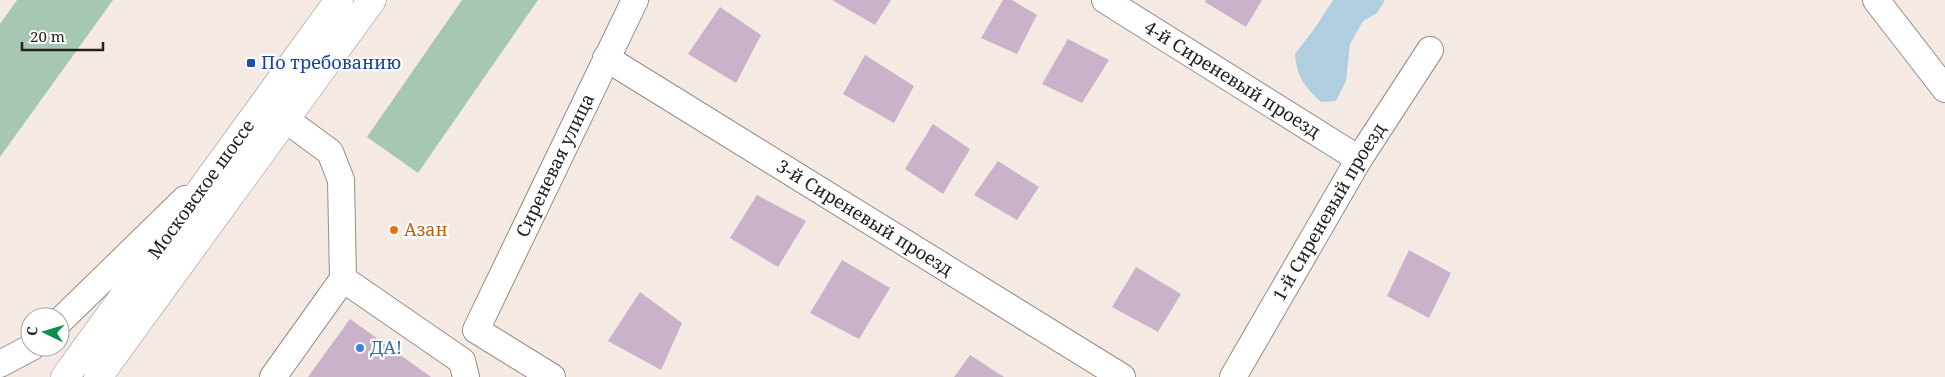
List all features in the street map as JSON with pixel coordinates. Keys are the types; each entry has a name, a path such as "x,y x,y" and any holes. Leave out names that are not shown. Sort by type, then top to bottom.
{"highway":[{"name":"Московское шоссе","path":"65,377 339,0"},
{"name":"Московское шоссе","path":"98,377 372,0"}],"street":[{"name":"Сиреневая улица","path":"552,377 476,330 635,0"},
{"name":"4-й Сиреневый проезд","path":"1105,0 1359,159"},
{"path":"1876,0 1945,89"},
{"name":"1-й Сиреневый проезд","path":"1233,377 1359,159 1430,50"},
{"name":"3-й Сиреневый проезд","path":"606,58 1122,377"},
{"path":"273,377 344,279 341,180 330,152 285,119"},
{"path":"70,311 219,165"},
{"path":"344,279 462,361 466,377"},
{"path":"0,364 20,353"}],"green space":[{"path":"17,0 113,0 0,157 0,24"},
{"path":"462,0 538,0 418,173 367,137"}],"water":[{"path":"1333,0 1384,0 1384,2 1377,13 1363,21 1350,44 1346,81 1336,101 1321,102 1302,81 1295,54"}],"building":[{"path":"832,0 891,0 875,25"},
{"path":"1003,0 1012,0 1037,15 1017,54 981,38"},
{"path":"1206,0 1262,0 1246,27 1205,2"},
{"path":"720,7 761,35 736,83 688,54"},
{"path":"1068,39 1109,60 1082,103 1042,84"},
{"path":"865,55 914,86 894,123 843,94"},
{"path":"933,124 970,149 943,194 905,169"},
{"path":"998,161 1039,187 1017,220 974,195"},
{"path":"757,195 806,221 778,267 730,238"},
{"path":"1409,250 1451,273 1429,318 1387,296"},
{"path":"842,260 890,288 859,339 810,313"},
{"path":"1136,267 1181,294 1158,332 1112,307"},
{"path":"640,292 682,323 661,370 608,341"},
{"name":"ДА!","path":"350,319 431,377 308,377"},
{"path":"970,355 1004,377 954,377"}],"place":[{"name":"По требованию","path":"251,63"},
{"name":"Азан","path":"394,230"},
{"name":"ДА!","path":"360,348"}]}
